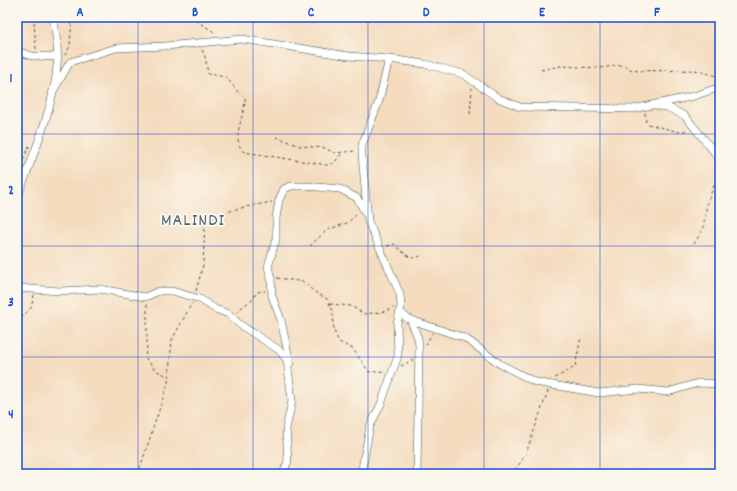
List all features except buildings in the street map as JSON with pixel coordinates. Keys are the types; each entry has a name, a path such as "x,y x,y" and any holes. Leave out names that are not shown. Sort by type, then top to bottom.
{"street":[{"path":"17,199 38,140 61,57 53,17"},
{"path":"52,93 60,82 65,68 73,61 116,48 164,46 227,39 266,41 349,56 389,59 445,69 463,74 498,98 520,107 644,108 720,87"},
{"path":"17,51 36,57 61,57"},
{"path":"367,216 362,148 379,101 389,59"},
{"path":"654,105 667,108 685,116 719,158"},
{"path":"288,373 290,356 281,320 272,296 271,276 268,265 276,239 276,218 279,200 284,190 289,186 332,187 355,196 363,208 399,288 400,309 402,316 469,340 500,364 531,381 586,392 604,393 638,389 668,392 698,383 720,384"},
{"path":"17,288 60,291 100,289 147,297 161,290 195,297 215,309 229,314 239,324 283,352 286,360 292,401 286,429 288,461 283,474"},
{"path":"362,474 370,426 382,404 395,368 398,353 397,324 400,309"},
{"path":"410,320 418,338 419,356 417,474"}],"path":[{"path":"36,57 34,22 45,17"},
{"path":"61,57 70,46 72,17"},
{"path":"191,17 227,39"},
{"path":"563,17 591,21 602,17"},
{"path":"193,43 204,52 208,74 227,78 245,98 239,140 241,149 244,152 327,164 334,163 342,153"},
{"path":"542,70 560,66 599,68 624,65 632,70 638,71 695,70 720,77"},
{"path":"470,114 474,81"},
{"path":"644,108 646,122 648,124 679,132 698,131"},
{"path":"276,137 300,146 325,148 332,153 342,153 362,148"},
{"path":"694,244 703,229 706,219 707,203 718,171 719,158"},
{"path":"138,474 169,377 172,340 195,297 203,266 205,223 246,206 279,200"},
{"path":"310,246 327,230 347,223 363,208"},
{"path":"381,249 390,244 394,244 407,256 416,258 422,255"},
{"path":"271,276 283,280 304,282 313,291 325,297 333,311 334,331 338,341 342,345 354,349 366,370 373,373 395,368 419,356 436,327"},
{"path":"229,314 236,314 242,307 252,300 257,292 268,291 271,288"},
{"path":"17,322 31,308 35,289"},
{"path":"147,297 147,346 145,357 155,370 169,377"},
{"path":"330,304 351,306 364,314 400,309"},
{"path":"515,470 525,456 551,384 556,377 575,367 581,337"}],"district":[{"name":"MALINDI","path":"193,219"}]}
